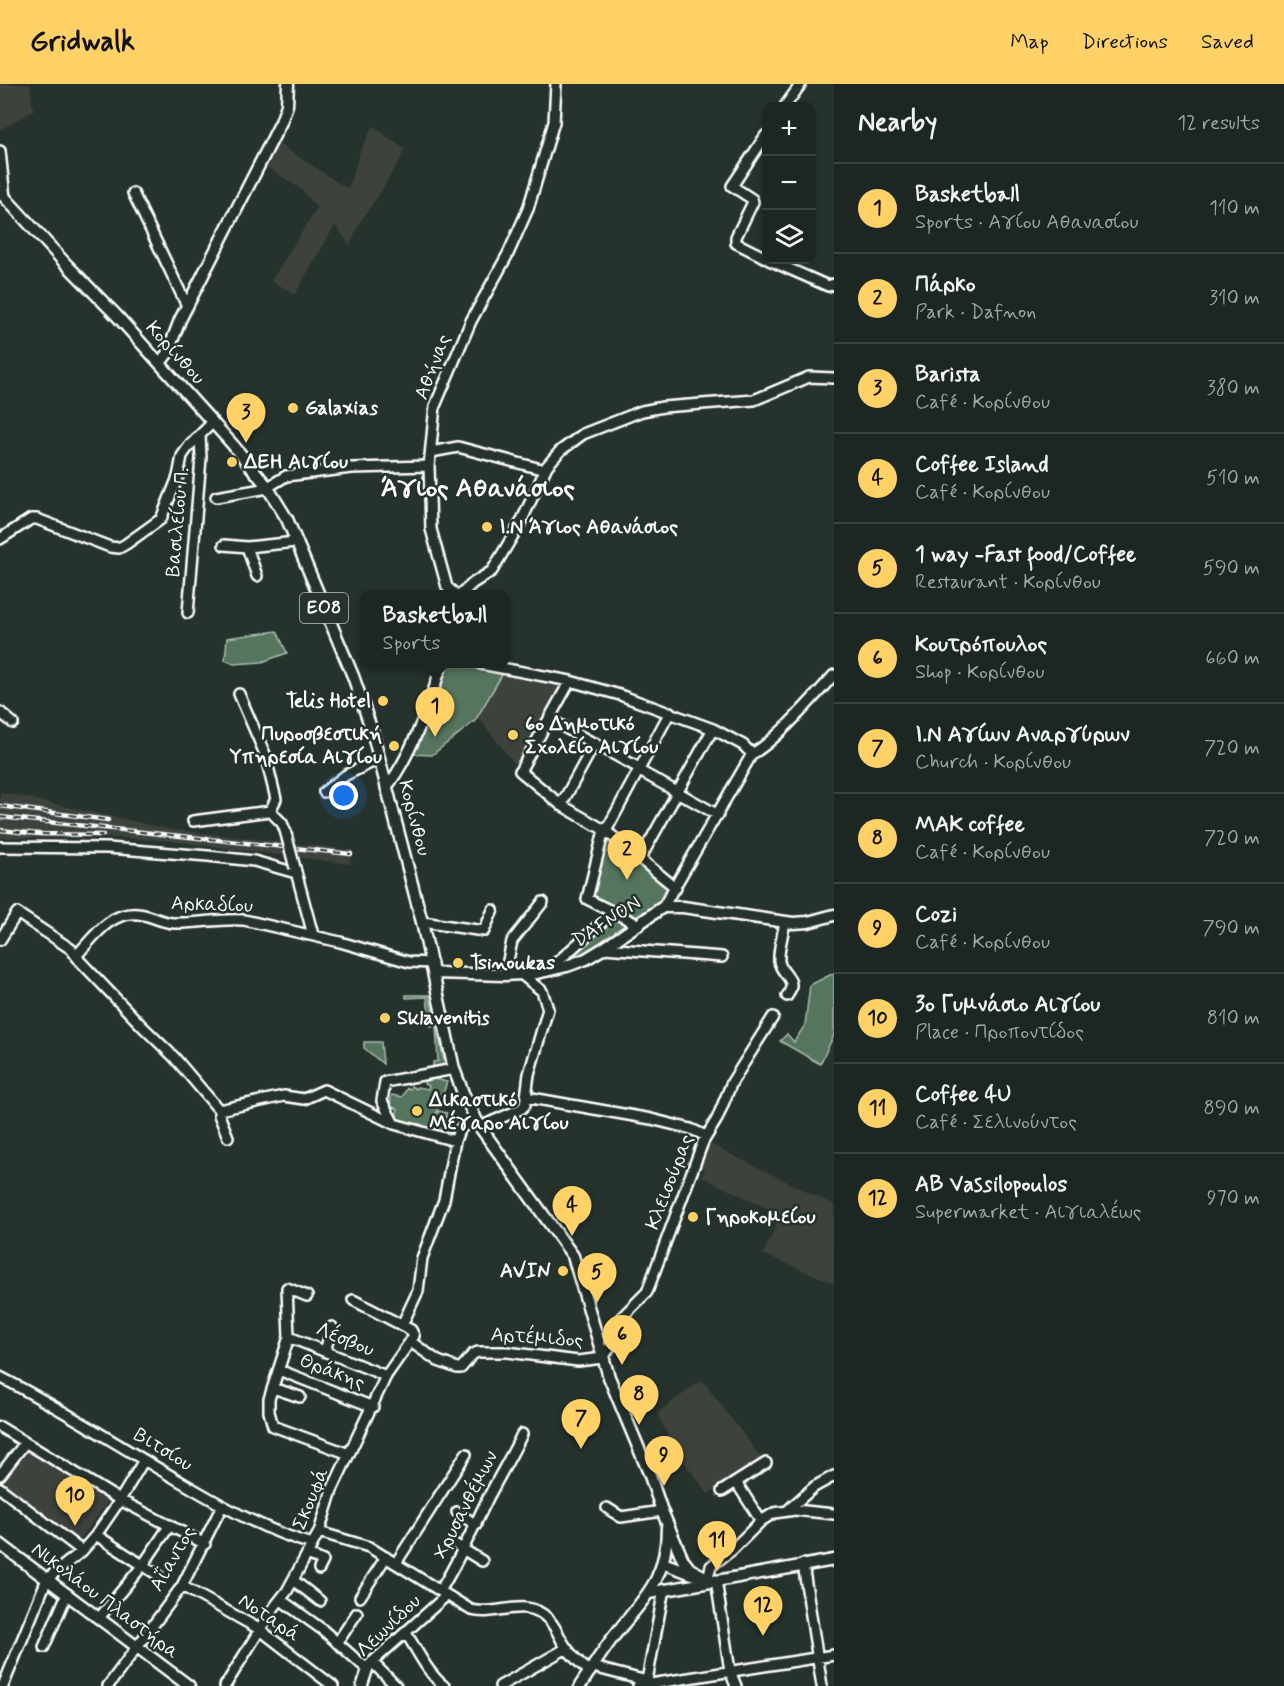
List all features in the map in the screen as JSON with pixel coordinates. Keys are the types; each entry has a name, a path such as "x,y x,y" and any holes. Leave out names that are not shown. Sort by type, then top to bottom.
{"main road":[{"path":"160,363 281,122 287,105 288,84"},
{"name":"Κορίνθου","path":"3,195 213,422 268,488 287,519 362,701 422,922 454,1068 477,1122 570,1251 579,1270 603,1358 673,1536"},
{"name":"DAFNON","path":"433,968 505,975 547,971 580,962 668,907 785,922 808,922 834,915"},
{"name":"Κορίνθου","path":"665,1567 667,1524"},
{"path":"580,1686 611,1640 655,1590 665,1567 673,1536"},
{"name":"ΕΟ8","path":"673,1536 685,1563 708,1579"},
{"name":"Νικολάου Πλαστήρα","path":"0,1545 189,1686"},
{"path":"655,1590 708,1579 834,1560"},
{"path":"665,1567 689,1580 708,1579"}],"street":[{"name":"Αθήνας","path":"450,590 447,587 431,529 429,466 435,406 484,295 508,254 528,209 554,122 556,84"},
{"path":"788,102 801,84"},
{"path":"762,141 732,186 753,202 736,237 736,243 762,256"},
{"path":"0,152 3,195"},
{"path":"133,193 187,306"},
{"path":"779,264 828,286 834,284"},
{"path":"466,590 492,571 521,522 545,470 560,451 583,434 642,411 663,407 754,400 809,377 834,378"},
{"path":"0,539 32,519 37,519 110,547 119,548 160,519 178,477 182,456 213,422"},
{"name":"Βασιλείου Π.","path":"188,613 201,458 200,435"},
{"path":"431,452 458,447 545,470"},
{"path":"216,497 268,488 286,476 352,468 429,466"},
{"path":"224,545 247,547 296,542"},
{"path":"247,547 257,576"},
{"path":"387,788 396,776 432,696 440,668"},
{"path":"506,668 570,681 670,712 712,729 743,745 752,754"},
{"path":"668,907 676,888 752,754 773,737 834,675"},
{"path":"570,681 520,771 561,805 605,830 676,888"},
{"path":"239,694 265,754 276,799 270,811"},
{"path":"0,712 13,723"},
{"path":"639,925 587,899 605,830 670,712"},
{"path":"549,719 595,743 718,815"},
{"path":"640,859 712,729"},
{"path":"561,805 595,743"},
{"path":"324,792 346,774 379,759"},
{"path":"193,821 270,811"},
{"path":"270,811 282,823 285,830 313,935"},
{"path":"0,847 120,849 199,855 254,861 296,870"},
{"path":"505,975 512,941 543,902"},
{"path":"422,922 484,931 493,910"},
{"path":"0,940 18,913 70,949 174,1057 219,1110 228,1137"},
{"name":"Αρκαδίου","path":"76,956 107,922 131,914 139,914 172,923 244,920 313,935 433,968"},
{"path":"547,971 610,915"},
{"path":"785,922 779,960 791,983 787,996"},
{"path":"604,948 722,957"},
{"path":"402,1325 418,1291 422,1258 444,1200 459,1130 477,1122 521,1109 525,1105 529,1074 548,1009 542,991 522,974"},
{"name":"Κλεισούρας","path":"603,1358 610,1347 617,1322 647,1292 706,1136 717,1119 732,1082 773,1017"},
{"path":"394,1124 382,1101 386,1082 454,1068"},
{"path":"219,1110 284,1096 304,1099 324,1090 394,1124 455,1141"},
{"path":"526,1097 651,1119 692,1129 706,1136"},
{"path":"307,1296 287,1288 289,1337 270,1399 269,1412 273,1426 349,1454"},
{"path":"353,1300 414,1332 411,1342"},
{"path":"325,1351 332,1327"},
{"name":"Λέσβου","path":"289,1337 386,1376"},
{"name":"Αρτέμιδος","path":"411,1342 438,1361 457,1368 461,1368 473,1354 478,1352 507,1352 578,1361 603,1358"},
{"name":"Σκουφά","path":"225,1686 259,1629 281,1600 319,1532 332,1490 386,1376 411,1342"},
{"name":"Θράκης","path":"279,1370 373,1407"},
{"name":"Βιτσίου","path":"0,1377 54,1406 222,1506 284,1536 312,1544"},
{"path":"273,1388 300,1397"},
{"path":"0,1427 120,1500 205,1544"},
{"name":"Χρυσανθέμων","path":"443,1593 522,1434"},
{"path":"0,1476 25,1443"},
{"path":"396,1563 466,1454"},
{"path":"3,1686 47,1579 82,1551 96,1535 144,1460"},
{"path":"722,1491 766,1462"},
{"path":"788,1510 807,1492 834,1476"},
{"path":"736,1482 761,1521"},
{"path":"0,1488 82,1551"},
{"name":"Αΐαντος","path":"108,1686 182,1586 222,1506"},
{"path":"607,1508 621,1517 662,1511"},
{"path":"736,1686 730,1671 708,1579 711,1566 732,1550 761,1521 774,1513 788,1510 834,1514"},
{"path":"457,1512 476,1525"},
{"path":"99,1618 170,1526"},
{"path":"319,1532 364,1545 476,1611 521,1608 536,1610 553,1623 580,1665 644,1685 834,1655"},
{"path":"96,1535 159,1575"},
{"path":"453,1543 482,1561"},
{"path":"307,1554 323,1561 319,1569"},
{"path":"360,1597 386,1557"},
{"path":"803,1564 822,1686"},
{"path":"293,1580 320,1601"},
{"name":"Νοταρά","path":"182,1586 259,1629 333,1686"},
{"path":"644,1685 655,1590"},
{"name":"Λεωνίδου","path":"362,1686 370,1666 406,1633 443,1593"},
{"path":"44,1647 67,1594"},
{"path":"281,1600 396,1686"},
{"path":"337,1643 357,1613"},
{"path":"406,1633 420,1656 444,1686"},
{"path":"500,1686 567,1648"}],"shaded area":[{"path":"0,84 30,84 33,111 0,130"},
{"path":"373,126 404,149 401,158 360,222 350,245 335,225 295,294 271,281 317,208 301,189 264,165 277,143 348,189 361,149"},
{"name":"6ο Δημοτικό Σχολείο Αιγίου","path":"503,673 513,675 513,678 563,685 517,767 478,717"},
{"path":"0,792 168,829 352,850 350,864 170,841 126,838 0,838"},
{"path":"706,1142 834,1205 834,1283 763,1254 776,1226 773,1211 702,1177 705,1168 698,1165"},
{"path":"702,1380 762,1459 708,1494 674,1448 657,1413"},
{"path":"26,1449 108,1501 79,1541 0,1482"}],"green space":[{"path":"277,631 287,653 262,662 234,664 225,660 227,638"},
{"path":"447,668 472,668 503,673 475,721 432,755 411,754 437,698"},
{"path":"606,837 671,889 662,903 639,921 590,897"},
{"path":"612,915 632,925 583,956 557,964"},
{"path":"834,973 834,1035 820,1064 780,1041 787,1034 794,1042 805,1025 810,985"},
{"path":"406,995 429,995 445,1065 433,1067 433,1062 438,1061 436,1026 430,1026 427,997 406,998"},
{"path":"364,1042 381,1042 383,1064 364,1048"},
{"name":"Δικαστικό Μέγαρο Αιγίου","path":"435,1079 447,1082 436,1114 439,1111 447,1113 444,1124 453,1127 450,1136 420,1128 421,1124 415,1123 414,1126 395,1121 398,1109 389,1106 392,1095 402,1097 407,1088 410,1089 411,1086 416,1089 417,1087 428,1089 429,1086 424,1084 425,1081"}],"railway":[{"path":"0,806 108,820"},
{"path":"0,817 351,854"},
{"path":"0,830 39,834 103,835"}],"place":[{"name":"Galaxias","path":"293,408"},
{"name":"Barista","path":"246,443"},
{"name":"ΔΕΗ Αιγίου","path":"232,462"},
{"name":"Ι.Ν Άγιος Αθανάσιος","path":"487,527"},
{"name":"Telis Hotel","path":"383,701"},
{"name":"6ο Δημοτικό Σχολείο Αιγίου","path":"513,735"},
{"name":"Basketball","path":"435,737"},
{"name":"Πυροσβεστική Υπηρεσία Αιγίου","path":"394,746"},
{"name":"Πάρκο","path":"627,880"},
{"name":"Tsinoukas","path":"458,963"},
{"name":"Sklavenitis","path":"385,1018"},
{"name":"Δικαστικό Μέγαρο Αιγίου","path":"417,1111"},
{"name":"Γηροκομείου","path":"693,1217"},
{"name":"Coffee Island","path":"572,1236"},
{"name":"AVIN","path":"563,1271"},
{"name":"1 way -Fast food/Coffee","path":"597,1303"},
{"name":"Κουτρόπουλος","path":"622,1365"},
{"name":"ΜΑΚ coffee","path":"639,1425"},
{"name":"Ι.Ν Αγίων Αναργύρων","path":"581,1449"},
{"name":"Cozi","path":"664,1486"},
{"name":"3ο Γυμνάσιο Αιγίου","path":"75,1526"},
{"name":"Coffee 4U","path":"717,1571"},
{"name":"AB Vassilopoulos","path":"763,1636"}],"district":[{"name":"Άγιος Αθανάσιος","path":"478,489"}]}
